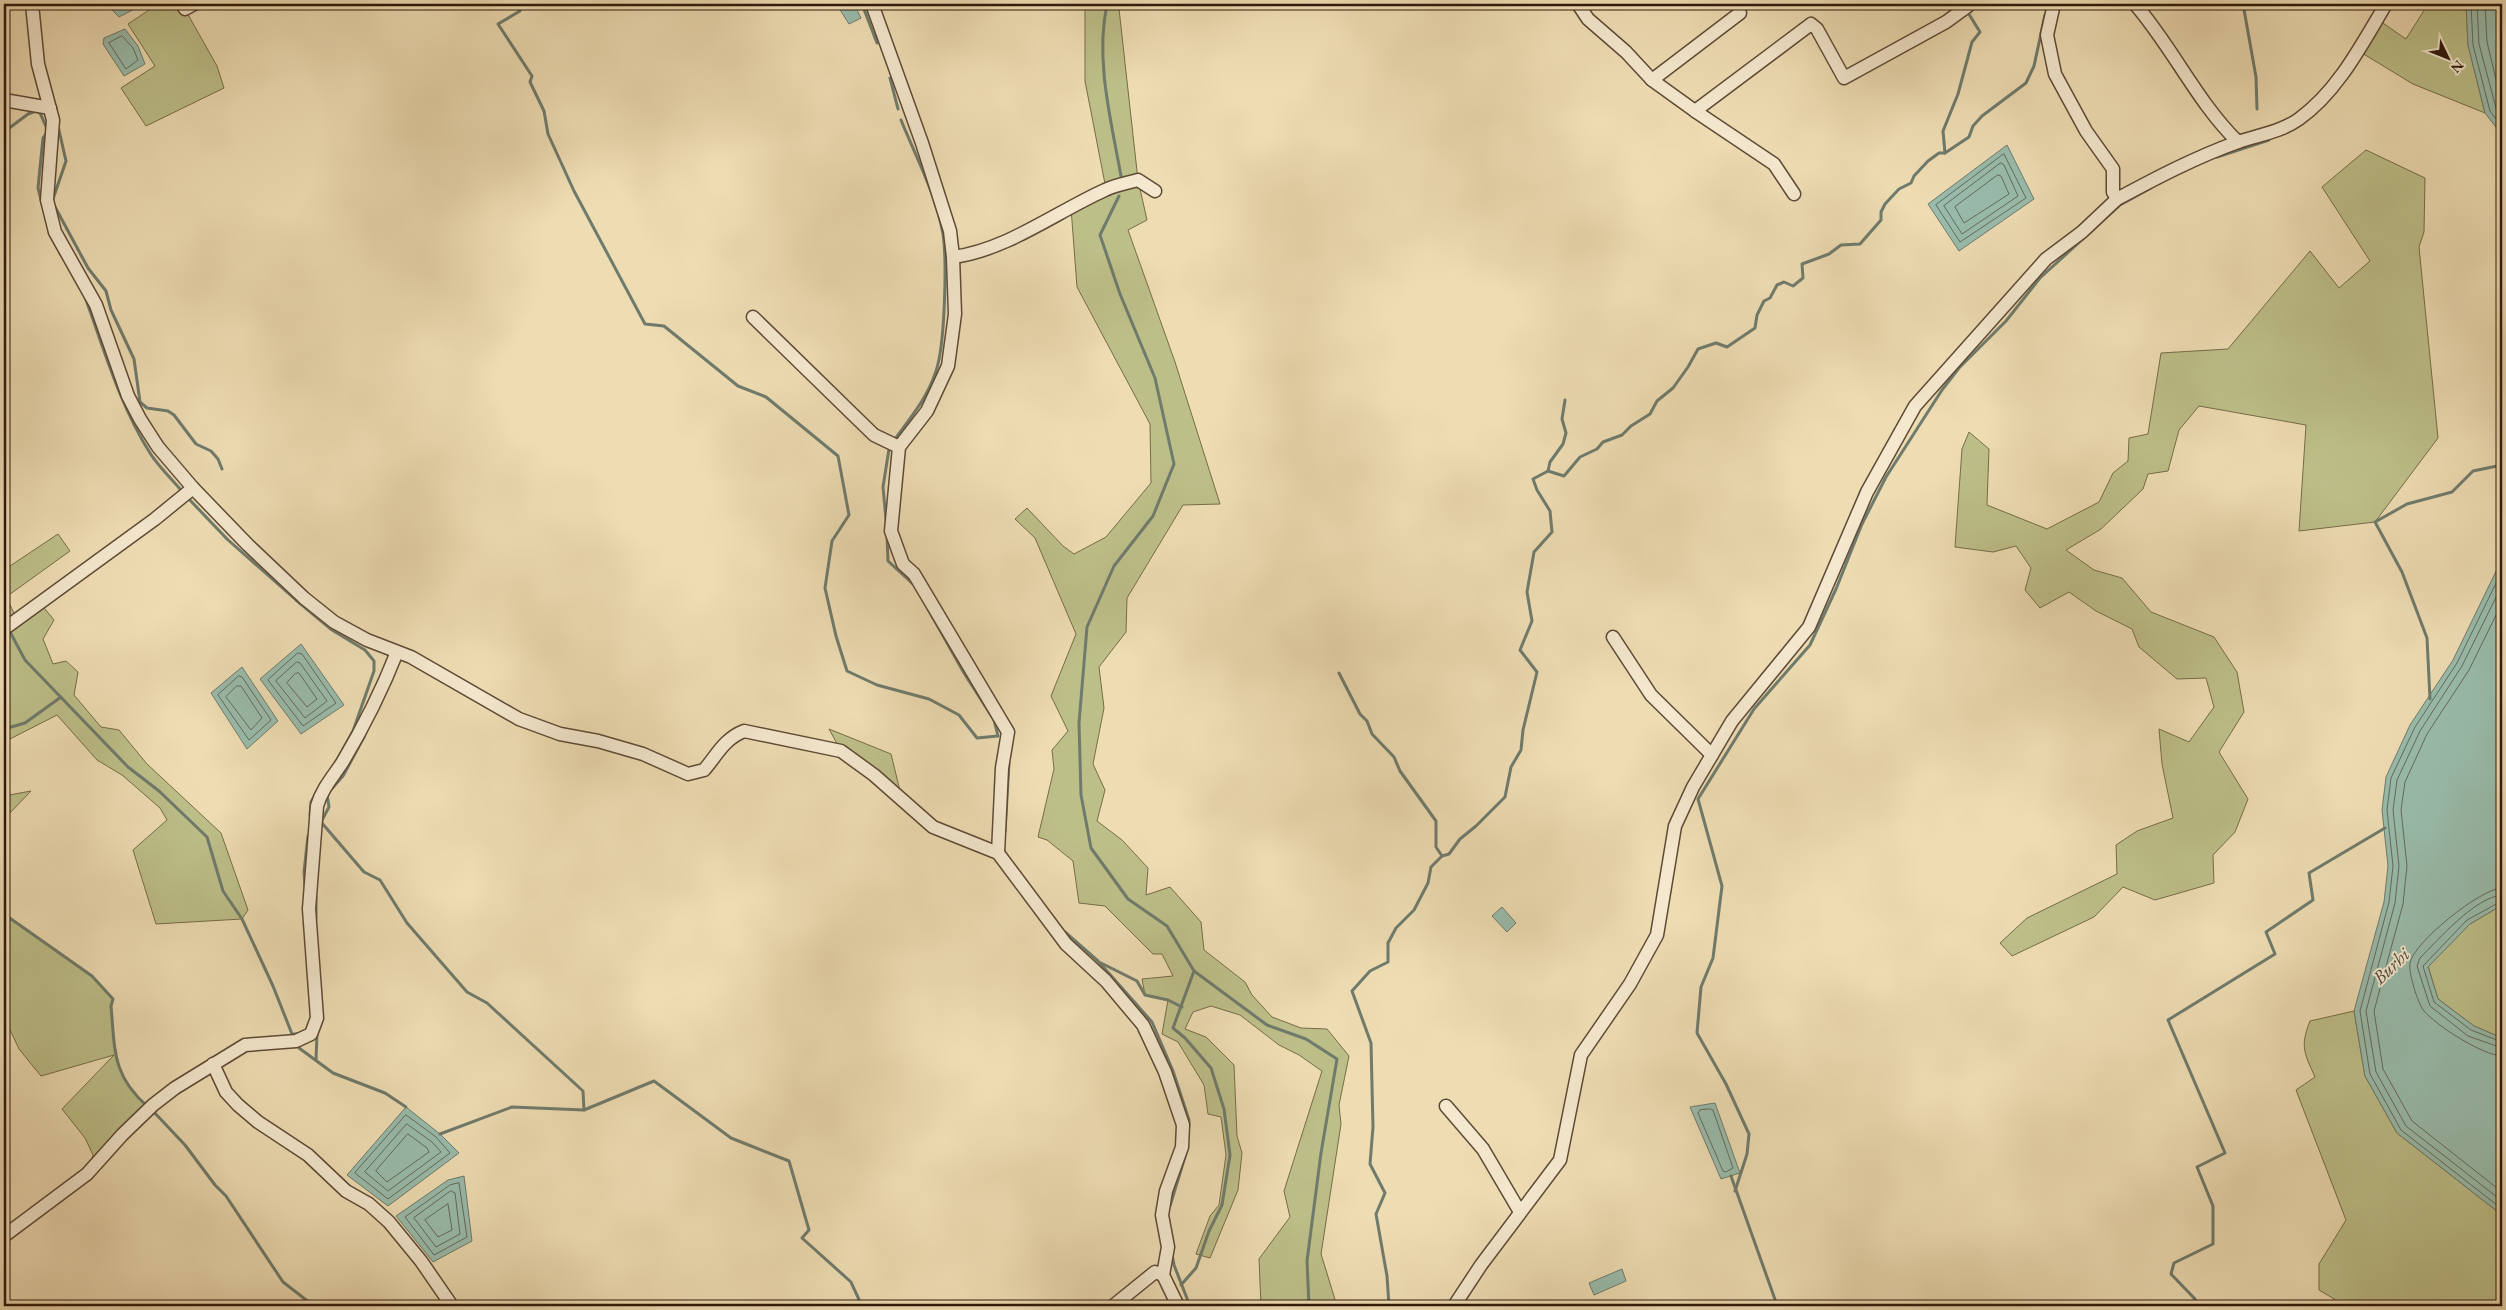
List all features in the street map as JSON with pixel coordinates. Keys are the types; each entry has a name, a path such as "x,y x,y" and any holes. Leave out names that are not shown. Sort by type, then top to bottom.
{"street":[{"path":"32,4 38,64 54,130 47,200 55,232 96,305 128,396 136,411 158,447 193,488 248,545 304,598 334,622 367,640 411,657 519,719 560,734 598,741 643,754 688,774 704,770 722,744 734,735 744,731 841,750 933,827 998,853 1066,944 1106,981 1143,1025 1165,1072 1183,1124 1182,1147 1164,1199 1162,1215 1168,1247 1163,1275 1178,1306"},
{"path":"182,4 185,9 194,4"},
{"path":"872,4 922,143 950,231 953,257 955,314 948,366 927,411 899,447 891,531 903,564 914,574 1008,732 1002,768 998,853"},
{"path":"1578,4 1588,19 1626,52 1652,80 1774,164 1794,194"},
{"path":"1695,111 1811,24 1817,29 1844,78 1946,22 1968,6 1968,4"},
{"path":"2054,4 2047,35 2055,74 2086,130 2113,168 2113,192 2117,199"},
{"path":"2135,4 2154,26 2219,123 2238,142"},
{"path":"1454,1306 1520,1212 1560,1160 1581,1055 1630,984 1657,935 1675,826 1693,787 1732,722 1810,627 1867,492 1915,406 2046,259 2082,232 2117,199 2159,176 2238,142 2269,134 2298,120 2326,94 2344,71 2386,4"},
{"path":"1652,80 1740,13"},
{"path":"4,100 50,108"},
{"path":"953,257 973,255 1058,216 1106,189 1138,180 1155,191"},
{"path":"753,317 874,435 899,447"},
{"path":"4,629 155,519 193,488"},
{"path":"1613,637 1651,695 1712,755"},
{"path":"4,1236 87,1174 153,1105 213,1064 245,1045 296,1040 311,1034 317,1018 309,908 316,806 322,790 341,764 357,735 388,676 397,652"},
{"path":"213,1064 226,1092 238,1105 258,1122 308,1155 346,1191 369,1204 389,1222 421,1261 452,1306"},
{"path":"1446,1106 1483,1149 1520,1212"},
{"path":"1114,1306 1155,1272 1163,1275"}],"green space":[{"path":"158,4 182,4 217,66 224,88 146,126 121,88 155,66 128,24"},
{"path":"1085,4 1129,4 1119,9 1138,180 1147,220 1128,230 1175,362 1220,504 1183,505 1127,598 1126,632 1099,667 1104,708 1093,764 1105,790 1097,821 1122,840 1148,868 1146,895 1170,887 1201,922 1204,950 1245,982 1252,995 1272,1017 1301,1028 1327,1029 1349,1056 1339,1105 1341,1124 1321,1254 1337,1306 1261,1306 1259,1259 1290,1217 1284,1191 1322,1071 1299,1055 1279,1045 1240,1015 1211,1006 1193,1012 1185,1029 1206,1037 1234,1065 1237,1136 1242,1153 1238,1190 1210,1258 1196,1254 1210,1216 1219,1205 1226,1155 1221,1117 1208,1114 1204,1085 1178,1042 1162,1034 1168,1000 1145,995 1142,979 1173,976 1162,954 1153,954 1105,906 1079,903 1073,861 1047,840 1038,837 1054,769 1052,750 1068,731 1051,696 1076,634 1035,538 1015,519 1027,508 1063,546 1074,554 1106,537 1151,483 1150,424 1077,287 1071,208 1106,189 1085,81"},
{"path":"2428,4 2466,4 2468,45 2485,113 2413,84 2357,50 2377,19 2406,39"},
{"path":"2366,150 2425,178 2424,232 2419,247 2438,438 2375,522 2299,531 2306,425 2199,406 2179,430 2168,471 2148,474 2143,489 2101,529 2066,550 2094,570 2122,578 2151,612 2214,637 2237,672 2244,712 2219,752 2248,799 2235,832 2213,855 2214,883 2155,900 2123,887 2094,917 2012,956 2000,943 2027,918 2117,874 2116,845 2137,831 2173,818 2162,764 2159,729 2189,742 2214,707 2206,678 2177,679 2139,647 2132,629 2096,611 2069,592 2040,608 2025,590 2031,568 2016,546 1993,552 1955,547 1962,449 1969,432 1989,449 1987,505 2047,529 2099,502 2113,473 2128,461 2129,438 2148,434 2161,353 2228,349 2310,251 2339,288 2370,261 2322,187"},
{"path":"58,534 70,551 6,597 17,619 40,603 54,620 43,639 53,664 66,661 78,672 74,695 101,727 119,730 147,764 221,833 248,910 242,919 156,924 133,850 167,820 160,808 122,775 97,760 57,715 4,742 4,570"},
{"path":"829,729 891,754 903,803 841,751"},
{"path":"31,791 7,816 4,818 4,796"},
{"path":"2502,905 2502,1038 2474,1026 2438,999 2428,966 2470,924"},
{"path":"5,915 92,976 113,999 111,1006 117,1061 127,1084 147,1107 87,1174 93,1155 85,1138 62,1109 114,1055 41,1076 19,1049 4,1017"},
{"path":"2354,1011 2365,1076 2397,1133 2502,1215 2502,1306 2346,1306 2319,1290 2319,1264 2346,1220 2296,1090 2315,1077 2308,1062 2304,1043 2310,1021"}],"water":[{"path":"106,4 144,4 119,17"},
{"path":"854,4 861,18 849,24 837,5"},
{"path":"2466,4 2502,4 2502,135 2485,113 2468,45"},
{"path":"125,29 138,46 145,64 124,76 103,44 104,38"},
{"path":"2007,145 2034,199 1959,251 1928,204"},
{"name":"Burhi","path":"2502,559 2502,905 2470,924 2428,967 2438,999 2474,1026 2502,1038 2502,1215 2397,1133 2365,1076 2354,1011 2384,902 2388,866 2382,810 2386,777 2410,725 2453,660"},
{"path":"301,644 344,705 301,734 260,679"},
{"path":"242,667 278,721 247,749 211,693"},
{"path":"1502,907 1516,923 1507,932 1492,916"},
{"path":"1715,1103 1740,1173 1721,1179 1690,1107"},
{"path":"406,1107 440,1134 459,1153 388,1206 347,1175"},
{"path":"464,1176 472,1241 433,1262 396,1216 448,1180"},
{"path":"1622,1269 1626,1281 1594,1295 1589,1283"}],"waterway":[{"path":"517,4 520,11 498,24 532,76 530,82 544,111 548,134 574,191 645,324 664,326 738,386 766,397 838,456 849,515 832,541 825,588 836,636 847,671 877,685 929,699 959,715 977,738 998,736 994,720 964,673 928,609"},
{"path":"862,4 877,43"},
{"path":"1107,4 1104,25 1104,68 1109,112 1121,176"},
{"path":"2243,4 2256,77 2257,109"},
{"path":"1945,153 1943,131 1958,94 1972,42 1980,32 1967,11"},
{"path":"1389,1306 1387,1276 1376,1214 1385,1193 1370,1164 1373,1127 1371,1043 1352,991 1370,971 1388,962 1388,943 1396,928 1414,910 1428,883 1431,867 1442,856 1449,854 1460,839 1505,797 1511,767 1521,750 1523,730 1537,672 1520,650 1532,621 1527,592 1534,552 1552,532 1550,511 1537,490 1533,479 1548,471 1564,476 1580,457 1597,449 1603,442 1622,435 1631,426 1650,414 1657,401 1673,388 1698,349 1716,343 1727,347 1755,328 1757,315 1764,301 1770,298 1777,285 1784,282 1793,286 1803,278 1802,264 1829,254 1841,245 1860,244 1881,220 1881,212 1885,204 1899,189 1911,183 1914,176 1928,161 1939,153 1945,153 1969,137 1973,126 1982,116 2026,83 2034,66 2045,15"},
{"path":"890,78 898,109"},
{"path":"4,132 28,114 36,111 40,113 48,131 43,138 38,188 42,204"},
{"path":"895,439 924,398 936,371 943,324 945,283 943,234 940,219 931,190 901,120"},
{"path":"53,199 66,161 58,126"},
{"path":"2217,157 2269,140"},
{"path":"1735,1191 1747,1154 1749,1134 1726,1084 1697,1033 1701,987 1713,958 1722,886 1698,799 1754,709 1810,645 1836,589 1862,524 1886,477 1942,390 1959,368 2006,321 2040,278 2120,205 2151,188"},
{"path":"1119,196 1100,235 1120,294 1155,378 1174,464 1153,516 1114,566 1087,627 1079,723 1081,795 1091,848 1128,899 1167,926 1194,971 1267,1025 1306,1039 1337,1059 1321,1153 1307,1261 1309,1306"},
{"path":"54,205 88,268 106,291 111,310 134,359 140,402 147,408 168,411 174,415 196,444 211,451 218,459 222,469"},
{"path":"49,232 61,255"},
{"path":"85,297 113,377 139,435 153,458 180,489"},
{"path":"1548,471 1550,462 1563,444 1566,433 1562,419 1565,400"},
{"path":"886,520 883,487 889,449"},
{"path":"2430,699 2427,638 2402,572 2375,522 2407,504 2452,492 2473,471 2502,465"},
{"path":"187,497 227,539 296,600 332,630 365,650 374,661 374,671 353,731 337,760"},
{"path":"887,537 888,561 913,584"},
{"path":"9,630 25,660 128,767 159,791 207,837 223,891 242,919 273,986 292,1034 299,1034"},
{"path":"1339,673 1360,714 1367,721 1372,734 1394,757 1400,771 1436,821 1436,847 1442,856"},
{"path":"4,729 25,723 61,697"},
{"path":"364,737 343,776 327,794 329,807 321,822 364,872 380,880 407,923 467,992 487,1003 583,1091 584,1110"},
{"path":"1005,832 1009,763"},
{"path":"310,815 311,802 322,782"},
{"path":"2198,1306 2195,1299 2171,1274 2174,1263 2213,1244 2213,1206 2197,1167 2225,1153 2168,1020 2275,954 2266,932 2313,900 2309,873 2385,828"},
{"path":"305,887 304,872 308,836"},
{"path":"316,897 316,918"},
{"path":"4,914 92,976 113,999 111,1006 117,1061 127,1083 147,1106"},
{"path":"1065,932 1098,961 1152,1022 1173,1071 1189,1120 1189,1126"},
{"path":"1101,963 1137,981 1145,995 1168,1000 1182,1007"},
{"path":"1181,1285 1196,1268 1209,1231 1222,1205 1230,1155 1224,1109 1211,1068 1185,1038 1173,1028 1194,971"},
{"path":"316,1060 317,1033"},
{"path":"299,1048 333,1073 385,1093 406,1107"},
{"path":"440,1134 512,1107 584,1110 654,1081 731,1138 789,1161 809,1230 802,1238 851,1282 862,1306"},
{"path":"152,1110 185,1145 215,1185 226,1196 283,1282 314,1306"},
{"path":"1170,1206 1187,1150"},
{"path":"1731,1176 1777,1305"},
{"path":"1172,1254 1174,1265 1190,1306"}]}
